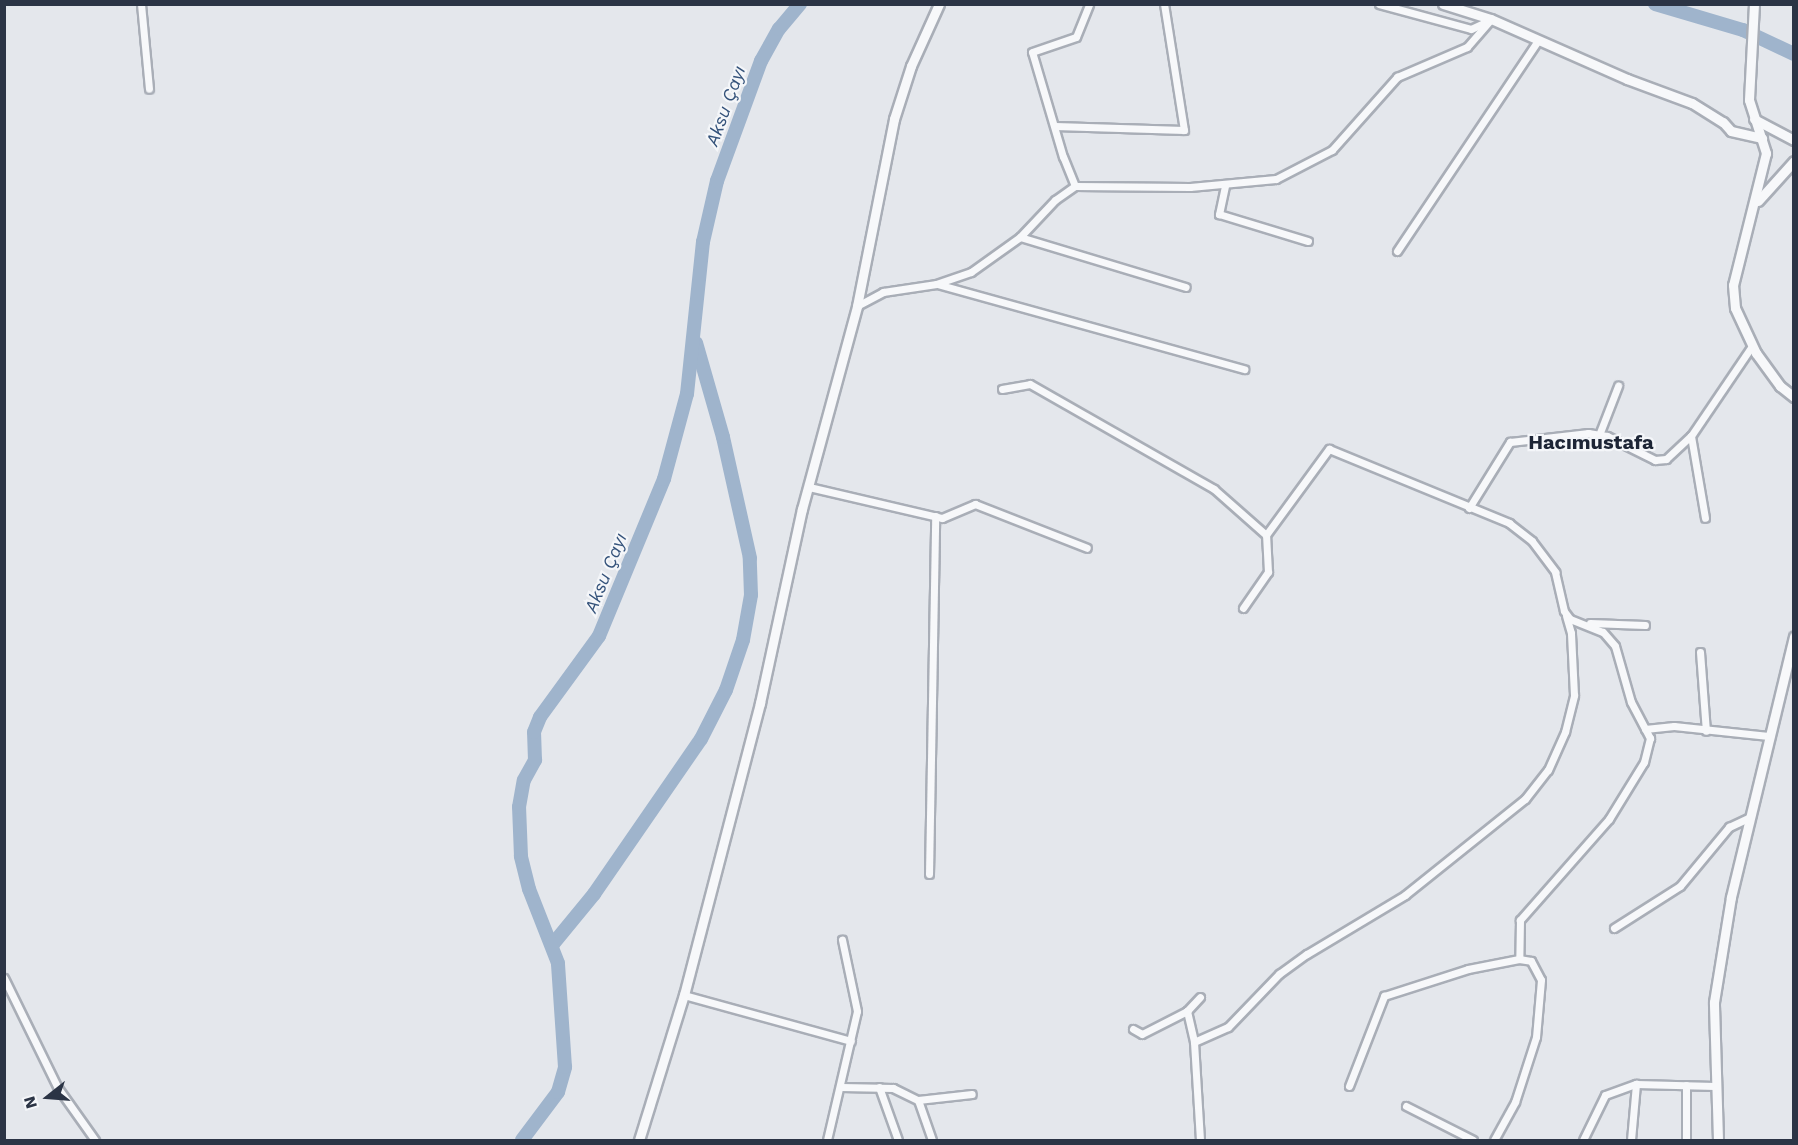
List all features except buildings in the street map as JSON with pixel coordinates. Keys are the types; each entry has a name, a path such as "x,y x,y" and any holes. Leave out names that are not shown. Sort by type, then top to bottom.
{"street":[{"path":"141,4 149,90"},
{"path":"639,1140 684,995 760,703 809,487 857,306 894,119 911,66 939,4"},
{"path":"1075,186 1032,52 1076,37 1089,4"},
{"path":"1055,126 1184,130 1164,4"},
{"path":"1378,4 1471,29 1491,19"},
{"path":"1443,4 1491,19 1692,104 1723,122 1731,131 1762,138"},
{"path":"1754,4 1749,84 1752,118 1762,138 1764,171 1733,285 1735,308 1752,346 1780,386 1794,397"},
{"path":"857,306 883,292 936,284 971,272 1020,237 1055,200 1075,186 1225,186 1276,179 1332,150 1397,77 1467,47 1491,19"},
{"path":"1397,251 1538,40"},
{"path":"1752,118 1794,140"},
{"path":"1755,205 1794,161"},
{"path":"1225,186 1219,214 1308,241"},
{"path":"1020,237 1186,287"},
{"path":"936,284 1244,369"},
{"path":"1469,508 1510,442 1549,435 1599,435 1655,460 1673,455 1691,436 1752,346"},
{"path":"1002,389 1030,384 1214,489 1266,535"},
{"path":"1599,435 1618,386"},
{"path":"1691,436 1705,518"},
{"path":"1194,1042 1228,1027 1279,974 1405,895 1525,799 1548,770 1565,732 1574,695 1571,633 1555,572 1532,541 1509,523 1329,449 1266,535 1268,572 1243,608"},
{"path":"809,487 942,518 975,504 1087,548"},
{"path":"929,874 935,516"},
{"path":"1564,611 1570,619 1587,623 1645,625"},
{"path":"1519,959 1520,920 1609,819 1644,762 1650,738 1631,702 1612,640 1587,623"},
{"path":"1718,1140 1714,1002 1731,897 1768,736 1794,636"},
{"path":"1700,652 1706,731"},
{"path":"1645,729 1674,726 1768,736"},
{"path":"1614,928 1680,886 1729,827 1750,818"},
{"path":"827,1140 857,1011 842,940"},
{"path":"1350,1086 1384,996 1468,969 1519,959 1531,961 1541,980 1536,1037 1515,1102 1494,1140"},
{"path":"4,978 58,1088 95,1140"},
{"path":"684,995 851,1041"},
{"path":"1133,1029 1142,1034 1186,1011 1200,997"},
{"path":"1186,1011 1194,1042 1200,1140"},
{"path":"1585,1138 1605,1095 1636,1084 1715,1086"},
{"path":"1631,1140 1636,1084"},
{"path":"1686,1085 1686,1140"},
{"path":"841,1087 879,1087 918,1100 972,1094"},
{"path":"879,1087 898,1140"},
{"path":"918,1100 932,1140"},
{"path":"1406,1106 1473,1140"},
{"path":"828,1132 833,1140"}],"waterway":[{"name":"Aksu Çayı","path":"522,1140 558,1092 565,1067 558,963 529,889 521,856 519,807 524,780 535,760 534,732 540,717 599,636 664,479 687,394 703,242 717,181 761,61 779,29 800,4"},
{"name":"Aksu Çayı","path":"1655,4 1743,30 1794,54"},
{"path":"553,944 594,894 701,739 726,690 743,640 751,595 750,558 723,437 696,343"}],"district":[{"name":"Hacımustafa","path":"1591,442"}]}
